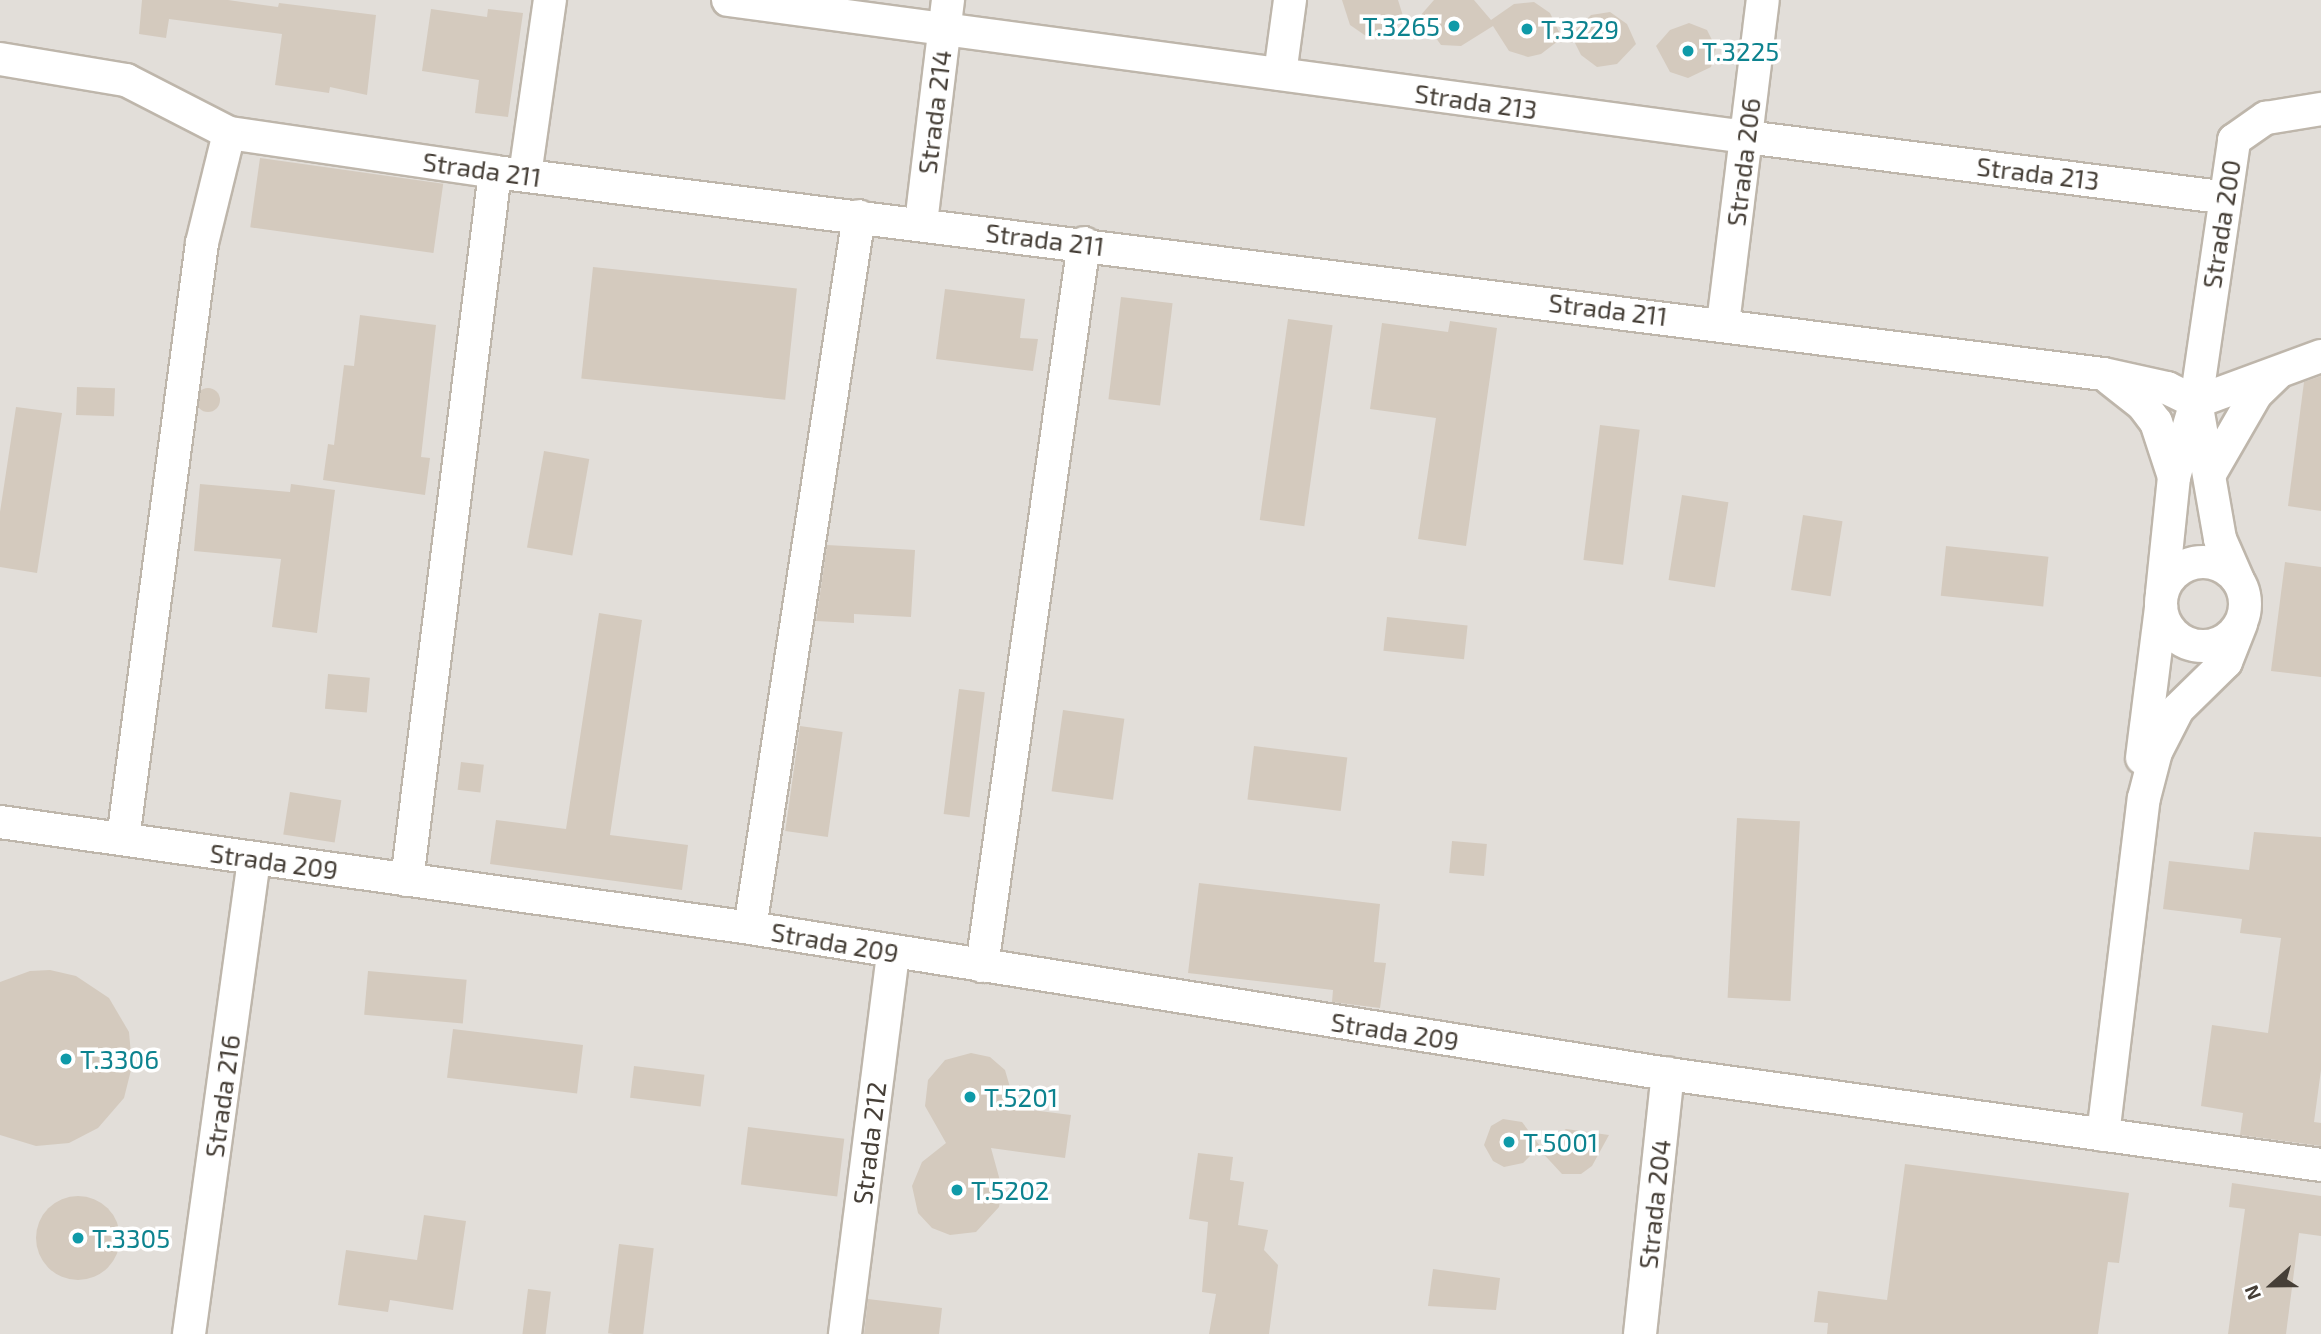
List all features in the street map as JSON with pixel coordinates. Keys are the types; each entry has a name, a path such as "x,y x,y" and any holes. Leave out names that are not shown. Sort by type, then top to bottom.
{"lane":[{"path":"407,880 510,173 550,0"},
{"name":"Strada 213","path":"729,0 946,14 1280,74 1746,137 2224,197"},
{"path":"1280,74 1290,0"},
{"name":"Strada 206","path":"1723,324 1763,0"},
{"name":"Strada 214","path":"921,223 946,14"},
{"name":"Strada 211","path":"0,59 126,79 229,133 510,173 1084,243 2103,374 2167,387 2196,402"},
{"name":"Strada 200","path":"2196,402 2234,140 2249,126 2321,109"},
{"path":"122,839 202,243 229,133"},
{"path":"750,928 859,216"},
{"path":"982,966 1084,243"},
{"path":"2196,402 2321,356"},
{"path":"2211,472 2256,394 2282,369"},
{"name":"Strada 211","path":"2103,374 2143,404 2156,422 2174,477"},
{"path":"2103,1135 2144,798 2167,726 2226,662 2241,624 2245,596 2220,539 2211,472 2196,402"},
{"path":"2144,798 2141,764 2162,600 2174,477 2196,402"},
{"path":"2240,583 2219,565 2198,563 2178,570 2162,600 2171,632 2194,646 2222,643 2241,624"},
{"name":"Strada 209","path":"0,822 750,928 1668,1074 2321,1165"},
{"name":"Strada 216","path":"189,1334 254,858"},
{"name":"Strada 212","path":"845,1334 893,952"},
{"name":"Strada 204","path":"1640,1334 1668,1074"}],"shaded area":[{"path":"0,0 2321,0 2321,1334 0,1334"}],"building":[{"path":"142,0 228,0 278,7 279,3 376,15 367,95 330,87 329,93 275,85 282,34 169,19 166,38 139,34"},
{"path":"1342,0 1398,0 1403,16 1385,34 1366,36 1350,25"},
{"path":"1434,0 1474,0 1491,20 1514,4 1534,2 1550,13 1562,38 1541,54 1528,57 1509,51 1493,26 1461,46 1441,45 1420,16"},
{"path":"431,9 487,17 488,9 523,13 508,117 475,113 479,80 422,71"},
{"path":"1610,12 1627,24 1636,44 1617,64 1597,67 1581,55 1571,35 1591,15"},
{"name":"T.3225","path":"1689,23 1707,30 1716,48 1711,67 1688,78 1670,72 1656,46 1670,30"},
{"path":"260,158 443,184 433,253 250,227"},
{"path":"593,267 797,288 785,400 581,378"},
{"path":"945,289 1025,299 1020,338 1038,339 1033,371 936,359"},
{"path":"1121,297 1173,303 1160,406 1108,399"},
{"path":"360,315 436,325 421,457 430,458 425,495 323,480 328,444 334,445 344,365 354,366"},
{"path":"1288,319 1333,325 1304,526 1260,520"},
{"path":"1450,321 1497,328 1466,546 1418,539 1436,418 1370,409 1382,323 1448,332"},
{"path":"2321,376 2321,511 2288,506 2304,382"},
{"path":"77,387 115,388 114,416 76,415"},
{"path":"208,388 219,395 220,400 213,411 208,412 197,405 196,400 203,389"},
{"path":"16,407 62,413 37,573 0,567 0,512"},
{"path":"1600,425 1640,430 1623,565 1583,560"},
{"path":"544,451 589,459 572,555 527,548"},
{"path":"200,484 290,492 291,484 335,490 317,633 272,627 281,559 194,551"},
{"path":"1682,495 1728,502 1715,587 1669,580"},
{"path":"1803,515 1843,521 1831,596 1791,590"},
{"path":"827,545 915,550 911,617 854,614 854,623 816,621"},
{"path":"1946,546 2048,557 2043,606 1941,596"},
{"path":"2285,562 2321,567 2321,677 2271,671"},
{"path":"599,613 642,620 610,835 688,845 682,890 490,864 496,820 566,829"},
{"path":"1387,617 1468,625 1464,659 1383,651"},
{"path":"328,674 370,678 367,713 325,709"},
{"path":"959,689 985,692 969,817 944,814"},
{"path":"1063,710 1124,719 1113,800 1052,791"},
{"path":"800,726 843,732 828,837 785,831"},
{"path":"1254,746 1347,757 1341,811 1247,800"},
{"path":"461,762 484,765 480,793 458,790"},
{"path":"290,792 341,800 335,843 283,834"},
{"path":"1737,818 1800,821 1790,1001 1728,998"},
{"path":"2254,832 2321,837 2321,1070 2314,1122 2321,1123 2321,1146 2240,1135 2243,1113 2201,1106 2212,1025 2268,1033 2281,938 2240,933 2242,919 2163,909 2169,861 2249,870"},
{"path":"1452,841 1487,844 1484,876 1449,873"},
{"path":"1199,883 1380,904 1374,962 1386,963 1380,1008 1332,1002 1333,990 1188,973"},
{"name":"T.3306","path":"50,970 76,976 109,998 129,1032 132,1066 124,1098 98,1128 69,1143 36,1146 0,1135 0,982 30,971"},
{"path":"368,971 467,980 463,1023 364,1015"},
{"path":"453,1029 583,1045 577,1094 447,1078"},
{"path":"971,1053 990,1057 1005,1070 1016,1108 1071,1115 1065,1158 991,1148 1002,1188 999,1207 976,1232 950,1235 932,1228 918,1213 912,1186 922,1162 946,1143 925,1106 928,1080 945,1060"},
{"path":"634,1066 704,1075 701,1106 630,1098"},
{"path":"1503,1119 1522,1122 1540,1146 1566,1129 1609,1135 1592,1166 1581,1174 1562,1174 1538,1148 1523,1163 1504,1167 1493,1161 1484,1145 1491,1126"},
{"path":"748,1127 844,1139 837,1196 741,1185"},
{"path":"1198,1153 1233,1157 1230,1180 1244,1182 1238,1225 1268,1230 1264,1250 1278,1265 1269,1334 1209,1334 1216,1294 1202,1292 1208,1222 1189,1219"},
{"path":"1905,1164 2129,1193 2119,1263 2108,1262 2098,1334 1827,1334 1828,1323 1814,1322 1818,1291 1887,1300"},
{"path":"2232,1183 2321,1196 2321,1236 2299,1233 2286,1334 2228,1334 2245,1209 2229,1207"},
{"name":"T.3305","path":"70,1196 86,1196 102,1203 113,1214 120,1230 117,1254 108,1268 86,1280 70,1280 54,1273 43,1262 36,1246 36,1230 43,1214 54,1203"},
{"path":"424,1215 466,1221 453,1310 390,1300 388,1312 338,1305 346,1250 417,1260"},
{"path":"619,1244 654,1248 643,1334 608,1333"},
{"path":"1433,1269 1500,1278 1496,1310 1428,1306"},
{"path":"528,1289 551,1292 546,1334 522,1334"},
{"path":"868,1299 942,1308 939,1334 864,1334"}],"place":[{"name":"T.3265","path":"1454,26"},
{"name":"T.3229","path":"1527,29"},
{"name":"T.3225","path":"1688,51"},
{"name":"T.3306","path":"66,1059"},
{"name":"T.5201","path":"970,1097"},
{"name":"T.5001","path":"1509,1142"},
{"name":"T.5202","path":"957,1190"},
{"name":"T.3305","path":"78,1238"}]}
